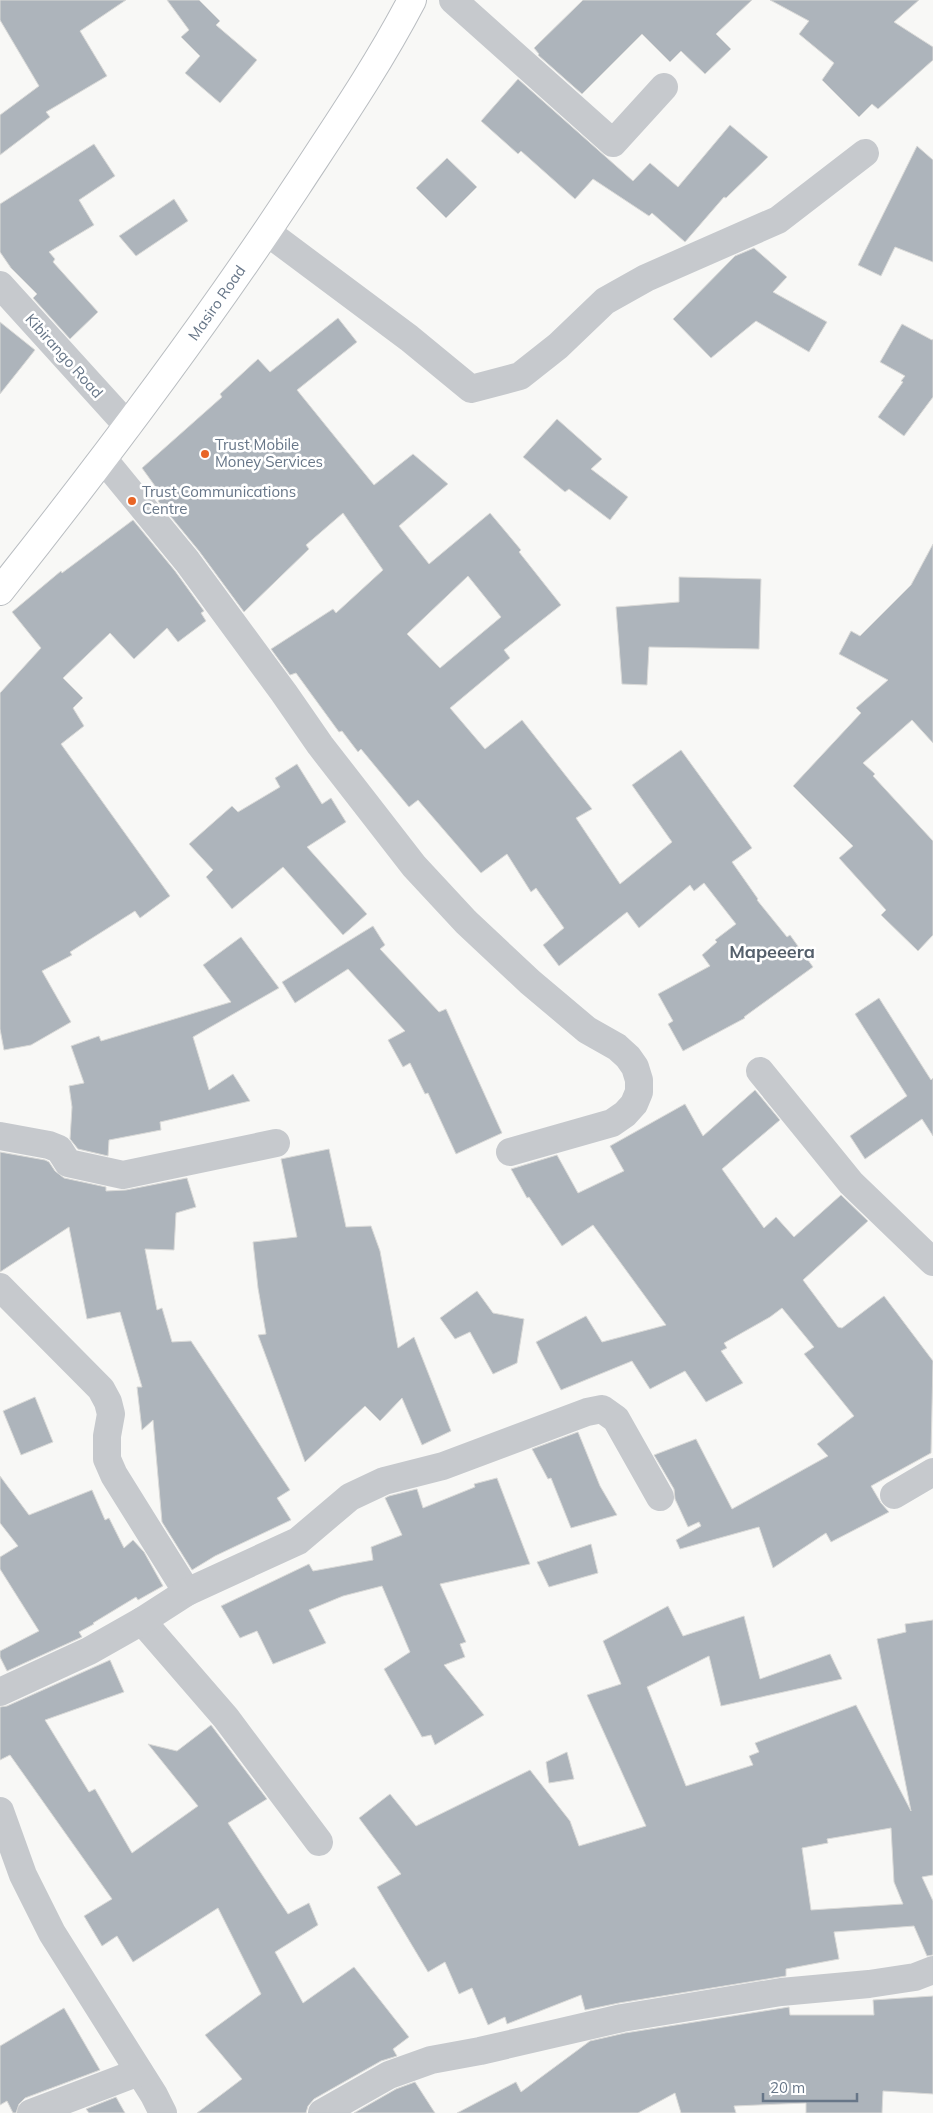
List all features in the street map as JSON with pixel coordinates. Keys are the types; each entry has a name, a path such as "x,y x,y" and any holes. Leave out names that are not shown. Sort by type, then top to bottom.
{"main road":[{"name":"Masiro Road","path":"0,591 104,460 267,232 352,104 412,0"}],"street":[{"path":"453,0 613,143 664,86"},
{"path":"267,232 409,338 471,389 520,376 558,346 605,301 646,278 778,220 865,153"},
{"name":"Kibirango Road","path":"0,285 128,426"},
{"path":"104,460 187,561 320,745 414,866 466,922 530,982 588,1030 617,1047 635,1067 639,1080 639,1092 634,1104 625,1114 612,1123 510,1152"},
{"path":"760,1070 851,1183 933,1262"},
{"path":"0,1136 59,1148 68,1162 123,1175 276,1143"},
{"path":"0,1287 101,1389 108,1402 111,1414 107,1436 107,1459 114,1475 187,1592"},
{"path":"0,1692 89,1651 142,1621 187,1592 298,1541 350,1497 384,1481 443,1466 587,1412 602,1409 616,1419 660,1497"},
{"path":"894,1495 933,1472"},
{"path":"142,1621 226,1718 319,1842"},
{"path":"0,1811 23,1875 52,1933 163,2113"},
{"path":"322,2113 389,2075 431,2060 480,2051 622,2018 781,1992 869,1984 915,1977 933,1970"},
{"path":"31,2113 139,2072"}],"building":[{"path":"0,0 126,0 80,31 107,76 46,112 50,117 0,155 0,115 39,86 0,20"},
{"path":"167,0 199,0 220,21 216,25 257,60 220,103 185,73 200,56 181,37 189,30"},
{"path":"583,0 752,0 716,34 731,49 705,74 681,51 670,62 642,34 582,94 538,55 534,48"},
{"path":"770,0 919,0 894,22 933,47 933,60 878,109 872,104 859,117 822,80 834,63 799,34 809,21"},
{"path":"518,79 633,181 650,163 678,187 730,125 768,157 726,198 724,197 685,242 652,213 649,216 593,179 575,199 521,151 518,154 481,121"},
{"path":"94,144 115,176 79,200 94,225 49,252 55,259 53,262 98,312 70,339 33,298 37,294 11,268 0,252 0,204"},
{"path":"917,146 933,160 933,262 895,247 881,276 858,265"},
{"path":"447,158 477,187 446,218 416,188"},
{"path":"174,199 188,221 136,256 119,236"},
{"path":"754,248 787,277 773,292 827,322 809,352 756,321 711,358 673,319 735,256"},
{"path":"338,318 357,342 297,390 374,485 413,454 448,484 399,526 429,564 490,513 521,550 519,552 561,605 504,650 510,658 450,708 485,749 522,720 592,809 576,818 620,884 672,842 632,785 681,750 752,848 732,862 757,900 787,937 790,935 813,967 745,1018 683,1051 668,1024 673,1021 658,994 710,966 702,955 717,942 715,940 736,924 704,883 694,891 690,885 639,928 627,912 559,966 543,945 564,928 536,888 531,892 507,854 481,873 418,800 409,807 361,749 358,752 342,731 339,732 296,673 290,675 271,649 333,609 336,613 383,570 343,513 306,545 309,549 244,612 199,551 158,501 163,497 142,468 222,397 220,394 258,359 270,372","holes":["468,576 501,617 440,668 407,634"]},
{"path":"0,322 35,350 0,394"},
{"path":"902,324 933,339 933,397 904,436 878,417 903,382 901,381 905,376 880,362"},
{"path":"557,419 602,459 591,469 628,497 610,520 569,489 565,492 523,457"},
{"path":"133,520 175,571 204,611 201,613 206,621 178,642 167,628 134,659 110,633 63,678 83,698 73,708 84,726 61,744 170,896 140,918 135,911 70,952 72,955 42,971 71,1022 31,1045 4,1050 0,1029 0,693 41,648 12,612 61,571 62,573"},
{"path":"933,544 933,743 912,720 863,763 875,774 873,776 933,841 933,935 918,951 881,915 886,910 839,858 853,846 793,786 861,713 856,708 888,680 839,654 851,631 860,636 911,585"},
{"path":"679,577 761,579 759,649 649,647 647,685 622,684 616,607 679,602"},
{"path":"297,764 322,804 331,798 346,822 307,847 367,914 343,935 283,867 232,909 206,877 213,870 189,844 232,806 238,812 280,787 275,778"},
{"path":"373,926 385,945 380,949 439,1012 446,1009 502,1133 456,1154 428,1093 425,1094 410,1063 403,1067 388,1040 405,1031 348,969 295,1003 282,982"},
{"path":"241,937 279,988 193,1037 209,1090 233,1074 250,1101 160,1122 161,1130 109,1140 108,1156 78,1149 70,1139 72,1107 69,1086 84,1083 71,1046 99,1036 101,1041 231,1002 203,965"},
{"path":"879,998 931,1080 933,1078 933,1136 922,1119 865,1159 850,1136 907,1096 855,1014"},
{"path":"755,1090 780,1120 722,1169 764,1228 776,1217 794,1237 841,1195 868,1221 803,1280 838,1327 842,1328 884,1296 933,1361 931,1453 871,1486 889,1512 831,1542 826,1533 773,1568 759,1527 680,1549 676,1540 701,1526 699,1522 688,1527 675,1499 674,1489 654,1455 696,1439 732,1509 828,1456 817,1444 854,1416 804,1354 814,1347 782,1308 770,1317 724,1343 727,1348 721,1351 743,1383 706,1402 685,1371 650,1389 632,1361 561,1390 536,1342 586,1316 602,1342 666,1325 593,1225 562,1246 529,1197 527,1198 511,1169 557,1155 578,1193 624,1171 610,1146 685,1104 703,1136"},
{"path":"329,1149 346,1227 371,1226 380,1251 398,1348 414,1337 451,1431 422,1445 402,1398 380,1421 365,1406 305,1462 258,1335 266,1334 253,1242 297,1237 281,1159"},
{"path":"0,1152 45,1160 64,1178 106,1187 106,1191 126,1190 187,1178 196,1207 176,1213 174,1250 145,1249 157,1310 162,1308 172,1342 191,1341 290,1490 277,1498 291,1520 215,1556 192,1570 162,1522 153,1420 142,1430 137,1387 142,1387 120,1312 87,1319 69,1227 0,1272"},
{"path":"477,1291 493,1313 524,1319 517,1363 493,1374 470,1332 455,1339 440,1318"},
{"path":"35,1397 53,1442 21,1455 3,1411"},
{"path":"578,1432 600,1486 617,1515 571,1528 551,1478 548,1479 532,1449"},
{"path":"0,1476 29,1515 92,1490 105,1520 109,1518 124,1548 133,1540 144,1552 163,1586 138,1600 136,1597 93,1623 79,1632 82,1637 7,1671 0,1657 0,1651 39,1631 0,1569 0,1557 18,1546 0,1523"},
{"path":"497,1478 530,1564 440,1584 466,1642 460,1644 465,1657 444,1665 484,1715 435,1745 431,1735 422,1737 384,1669 410,1652 382,1586 343,1596 309,1610 326,1643 273,1664 257,1631 240,1638 221,1606 309,1564 313,1571 373,1560 371,1547 402,1535 385,1498 389,1496 417,1489 423,1508 475,1487 474,1484"},
{"path":"591,1544 598,1573 549,1587 537,1562"},
{"path":"668,1606 683,1636 744,1616 760,1679 830,1654 842,1679 721,1706 709,1656 647,1687 686,1786 753,1765 749,1756 759,1752 755,1743 856,1705 911,1811 877,1639 906,1632 905,1624 933,1620 933,1875 922,1877 933,1901 933,1955 927,1956 914,1926 834,1932 839,1959 786,1969 786,1976 585,2010 581,1995 507,2024 505,2017 488,2025 472,1988 459,1994 445,1962 428,1972 377,1887 401,1874 359,1818 390,1794 416,1826 530,1770 570,1821 579,1846 646,1826 587,1695 621,1684 603,1641","holes":["891,1828 894,1882 903,1904 811,1910 802,1848 828,1843 827,1839"]},
{"path":"110,1660 124,1692 45,1720 89,1792 95,1789 132,1853 198,1806 148,1744 177,1751 211,1725 267,1799 228,1823 288,1914 309,1903 318,1925 275,1952 303,2003 354,1967 409,2037 393,2049 397,2056 381,2061 314,2099 308,2106 306,2113 197,2113 242,2079 205,2035 261,1994 218,1908 133,1962 117,1936 102,1946 84,1916 112,1899 10,1755 0,1760 0,1707 7,1706"},
{"path":"567,1752 574,1779 549,1783 546,1762"},
{"path":"933,1996 933,2094 883,2091 882,2113 806,2113 806,2103 734,2106 736,2113 681,2113 675,2093 638,2113 457,2113 516,2082 521,2092 590,2041 625,2033 789,2007 790,2015 874,2015 873,2000"},
{"path":"64,2008 100,2070 25,2098 19,2104 16,2113 13,2113 7,2101 0,2105 0,2046"},
{"path":"415,2082 435,2113 354,2113 396,2089"},
{"path":"116,2097 125,2113 89,2113 86,2109"}],"place":[{"name":"Trust Mobile Money Services","path":"205,454"},
{"name":"Trust Communications Centre","path":"132,501"}],"district":[{"name":"Mapeeera","path":"772,952"}]}
